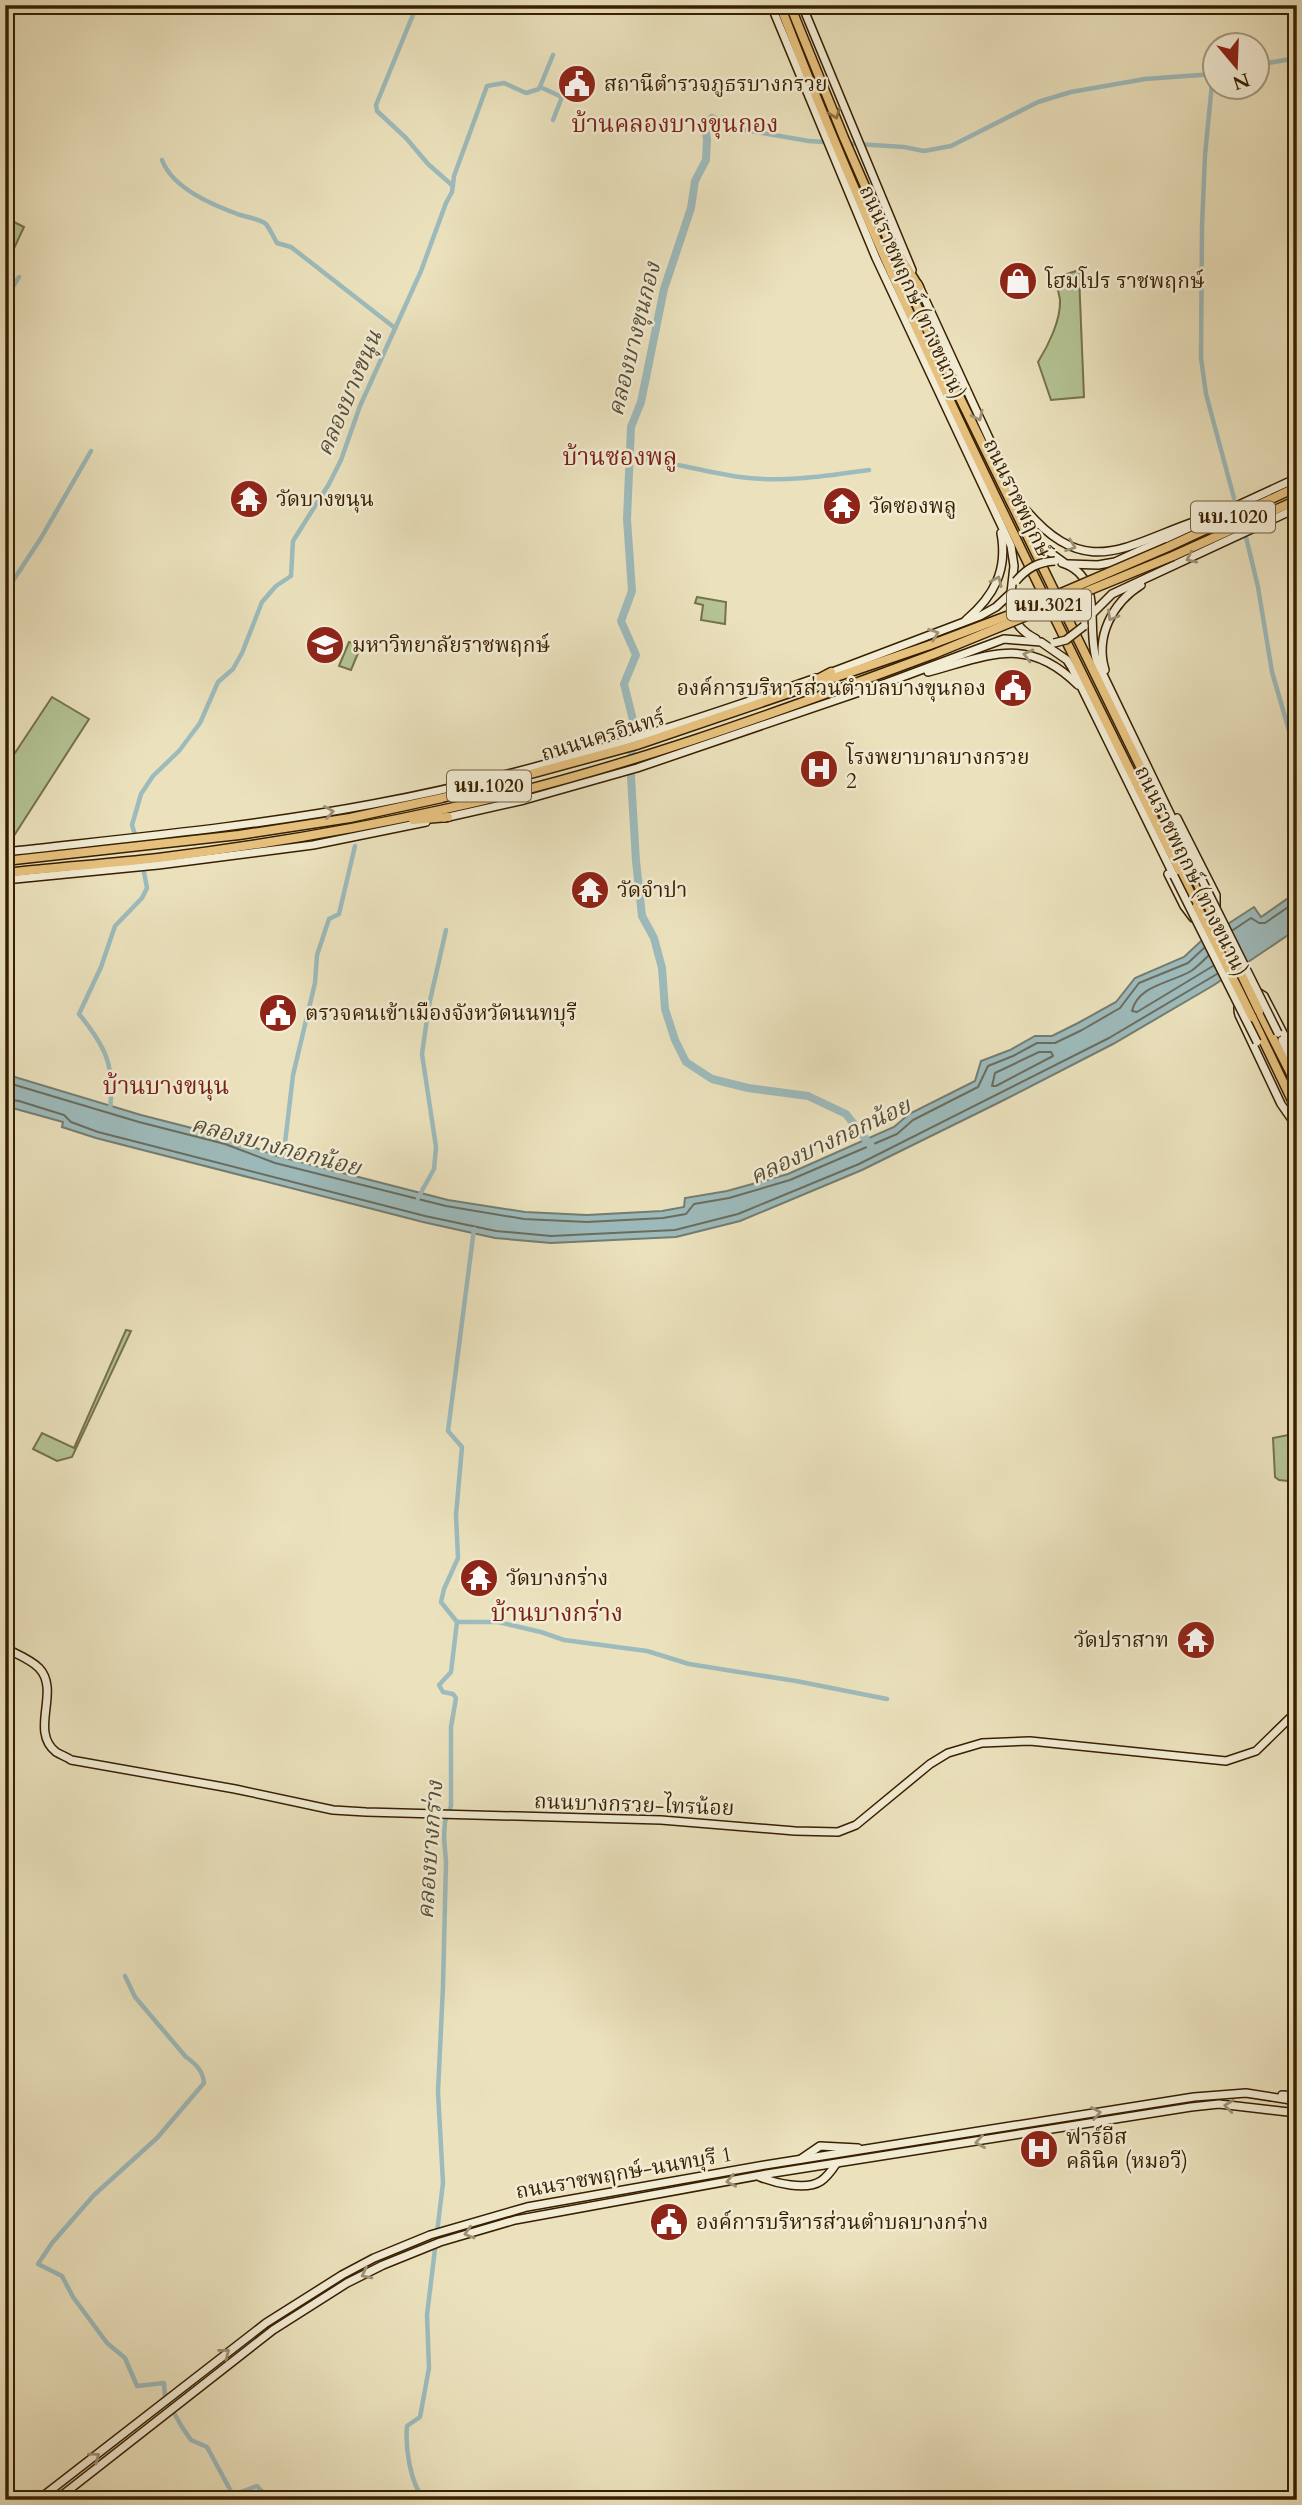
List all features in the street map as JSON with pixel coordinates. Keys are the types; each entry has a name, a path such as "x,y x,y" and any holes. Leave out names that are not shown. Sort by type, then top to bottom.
{"main road":[{"path":"772,5 789,30"},
{"name":"นบ.3021","path":"772,5 829,138"},
{"name":"ถนนราชพฤกษ์","path":"780,5 834,150 903,300 1297,1111"},
{"name":"ถนนราชพฤกษ์","path":"790,5 893,252 984,450 1297,1086"},
{"name":"ถนนราชพฤกษ์ (ทางขนาน)","path":"802,5 919,287 1020,503 1039,543 1066,564"},
{"name":"ถนนราชพฤกษ์ (ทางขนาน)","path":"834,150 910,333 1013,554 1011,593"},
{"path":"893,252 900,257 919,287"},
{"path":"903,300 910,333"},
{"name":"นบ.1020","path":"1066,564 1098,565 1115,562 1297,478"},
{"name":"ถนนนครอินทร์","path":"5,860 350,818 442,798 932,650 1168,547 1297,487"},
{"name":"ถนนนครอินทร์","path":"5,873 144,863 293,839 556,782 792,707 1173,556 1297,500"},
{"path":"1020,503 1041,528 1054,538 1076,549 1097,552 1134,545 1231,508"},
{"name":"นบ.1020","path":"1091,616 1103,600 1297,508"},
{"path":"961,624 985,601 1000,579 1004,546 1000,525"},
{"path":"1055,561 1066,564 1075,569 1089,585 1092,595 1091,616 1084,626 1066,640 1041,642 1030,637 1017,625 1010,606 1011,593 1016,581 1034,565 1055,561"},
{"path":"1115,562 1105,579 1114,588 1124,589"},
{"path":"1110,687 1101,647 1106,627 1124,599 1162,571"},
{"name":"ถนนนครอินทร์","path":"637,741 961,624 996,607 1011,593"},
{"path":"980,616 996,617 1002,624 1004,631 997,641"},
{"name":"ถนนราชพฤกษ์ (ทางขนาน)","path":"1091,616 1095,655 1297,1073"},
{"name":"ถนนนครอินทร์","path":"5,880 313,845 524,800 636,768 886,683 997,641 1010,638 1041,642"},
{"name":"ถนนราชพฤกษ์ (ทางขนาน)","path":"1041,642 1067,660 1084,691 1297,1126"},
{"path":"886,683 984,655 1017,652 1032,655 1057,666 1084,691"},
{"path":"788,695 831,673"},
{"name":"ถนนนครอินทร์","path":"5,852 137,843 375,804 627,744"},
{"path":"1144,816 1156,848 1188,913 1192,918 1200,919 1213,911 1217,902 1216,895 1184,829 1161,794"},
{"path":"350,818 372,809 375,804"},
{"path":"385,821 449,817"},
{"path":"1297,1060 1261,992 1252,992 1243,997 1238,1005 1239,1015 1281,1104 1297,1126"},
{"name":"ถนนบางกรวย-ไทรน้อย","path":"5,1648 32,1662 42,1672 47,1687 46,1736 54,1750 71,1760 235,1789 333,1810 458,1816 661,1820 838,1832 856,1825 930,1764 955,1749 973,1744 1030,1741 1226,1761 1256,1751 1297,1711"},
{"path":"1247,2093 1297,2096"},
{"name":"ถนนราชพฤกษ์-นนทบุรี 1","path":"38,2500 162,2405 219,2357 286,2310 342,2275 442,2231 512,2210 800,2160 1194,2097 1247,2093 1297,2101"},
{"name":"ถนนราชพฤกษ์-นนทบุรี 1","path":"57,2500 267,2335 347,2283 440,2242 515,2220 757,2176 1200,2106 1219,2104 1297,2113"},
{"path":"757,2176 771,2181 809,2185 822,2180 837,2164"}],"green space":[{"path":"8,219 24,227 9,259 5,257 5,225"},
{"path":"1082,269 1079,275 1084,397 1051,400 1038,362 1050,341 1060,308 1055,278"},
{"path":"697,597 726,602 725,624 701,620 703,605 695,603"},
{"path":"349,642 361,646 351,670 339,666"},
{"path":"52,697 89,719 8,845 5,845 5,768"},
{"path":"126,1330 131,1331 72,1457 57,1461 33,1449 42,1433 74,1448"},
{"path":"1293,1434 1297,1436 1297,1482 1275,1477 1273,1438"}],"water":[{"path":"1297,892 1297,929 1214,985 1113,1044 862,1170 740,1221 676,1237 551,1243 495,1238 96,1138 62,1127 63,1122 5,1106 5,1074 141,1115 227,1137 277,1156 448,1200 525,1212 587,1215 662,1211 684,1207 685,1198 727,1191 788,1174 894,1127 909,1114 975,1081 981,1061 1010,1050 1035,1036 1052,1036 1078,1023 1116,1002 1135,978 1184,957 1200,942 1254,907 1261,917"}],"waterway":[{"path":"417,5 376,105 377,111 453,186"},
{"name":"คลองบางขนุน","path":"136,838 132,825 141,794 153,776 179,751 200,723 218,682 233,669 242,653 262,602 276,586 291,576 293,541 341,460 360,406 421,271 452,192 454,176 487,86 504,83 526,93 539,89 553,55"},
{"path":"1270,63 1297,58"},
{"path":"712,118 724,118 733,128 809,141 904,147 924,151 951,146 1038,102 1071,92 1145,79 1200,75"},
{"path":"540,87 562,97 553,120"},
{"path":"1210,102 1202,226 1201,358 1206,394 1234,498"},
{"name":"คลองบางขุนกอง","path":"712,118 705,125 706,160 695,181 691,208 664,289 641,402 631,427 627,519 632,591 621,621 636,655 624,684 633,720 631,777 642,916 654,938 662,968 665,1009 675,1040 686,1062 712,1079 748,1088 808,1096 846,1114 871,1146"},
{"path":"162,160 167,170 184,188 218,206 263,222 277,243 291,247 395,328"},
{"path":"5,299 19,277"},
{"path":"5,593 41,538 91,451"},
{"path":"629,458 756,479 804,478 869,470"},
{"path":"1246,537 1258,587 1272,672 1297,758"},
{"name":"คลองบางกอกน้อย","path":"283,1160 293,1075 315,983 317,955 329,919 339,914 355,846"},
{"name":"คลองบางขนุน","path":"110,1109 110,1069 102,1047 79,1014 101,967 115,926 142,898 147,888 143,867"},
{"path":"418,1198 434,1169 436,1147 422,1054 429,1005 446,930"},
{"name":"คลองบางกร่าง","path":"424,2500 412,2474 407,2426 420,2417 429,2368 427,2315 443,2183 438,2092 446,1862 444,1837 445,1822 451,1806 451,1727 456,1698 453,1694 443,1692 439,1685 451,1672 457,1622 441,1602 458,1558 456,1515 462,1447 448,1431 474,1229"},
{"path":"457,1622 498,1622 564,1640 647,1651 689,1664 887,1699"},
{"path":"125,1976 135,1997 198,2068 204,2083 157,2138 94,2195 52,2243 38,2264 62,2276 73,2297 107,2343 125,2358 137,2386 164,2383 165,2397 182,2427 191,2440 207,2447 233,2495 257,2486 270,2500"}],"place":[{"name":"สถานีตำรวจภูธรบางกรวย","path":"577,84"},
{"name":"โฮมโปร ราชพฤกษ์","path":"1018,281"},
{"name":"วัดบางขนุน","path":"249,499"},
{"name":"วัดซองพลู","path":"842,506"},
{"name":"มหาวิทยาลัยราชพฤกษ์","path":"325,645"},
{"name":"องค์การบริหารส่วนตำบลบางขุนกอง","path":"1013,688"},
{"name":"โรงพยาบาลบางกรวย 2","path":"819,769"},
{"name":"วัดจําปา","path":"590,890"},
{"name":"ตรวจคนเข้าเมืองจังหวัดนนทบุรี","path":"278,1013"},
{"name":"วัดบางกร่าง","path":"479,1578"},
{"name":"วัดปราสาท","path":"1196,1640"},
{"name":"ฟาร์อีส คลินิค (หมอวี)","path":"1039,2149"},
{"name":"องค์การบริหารส่วนตำบลบางกร่าง","path":"669,2222"}],"district":[{"name":"บ้านคลองบางขุนกอง","path":"675,124"},
{"name":"บ้านซองพลู","path":"620,457"},
{"name":"บ้านบางขนุน","path":"166,1086"},
{"name":"บ้านบางกร่าง","path":"557,1613"}]}
